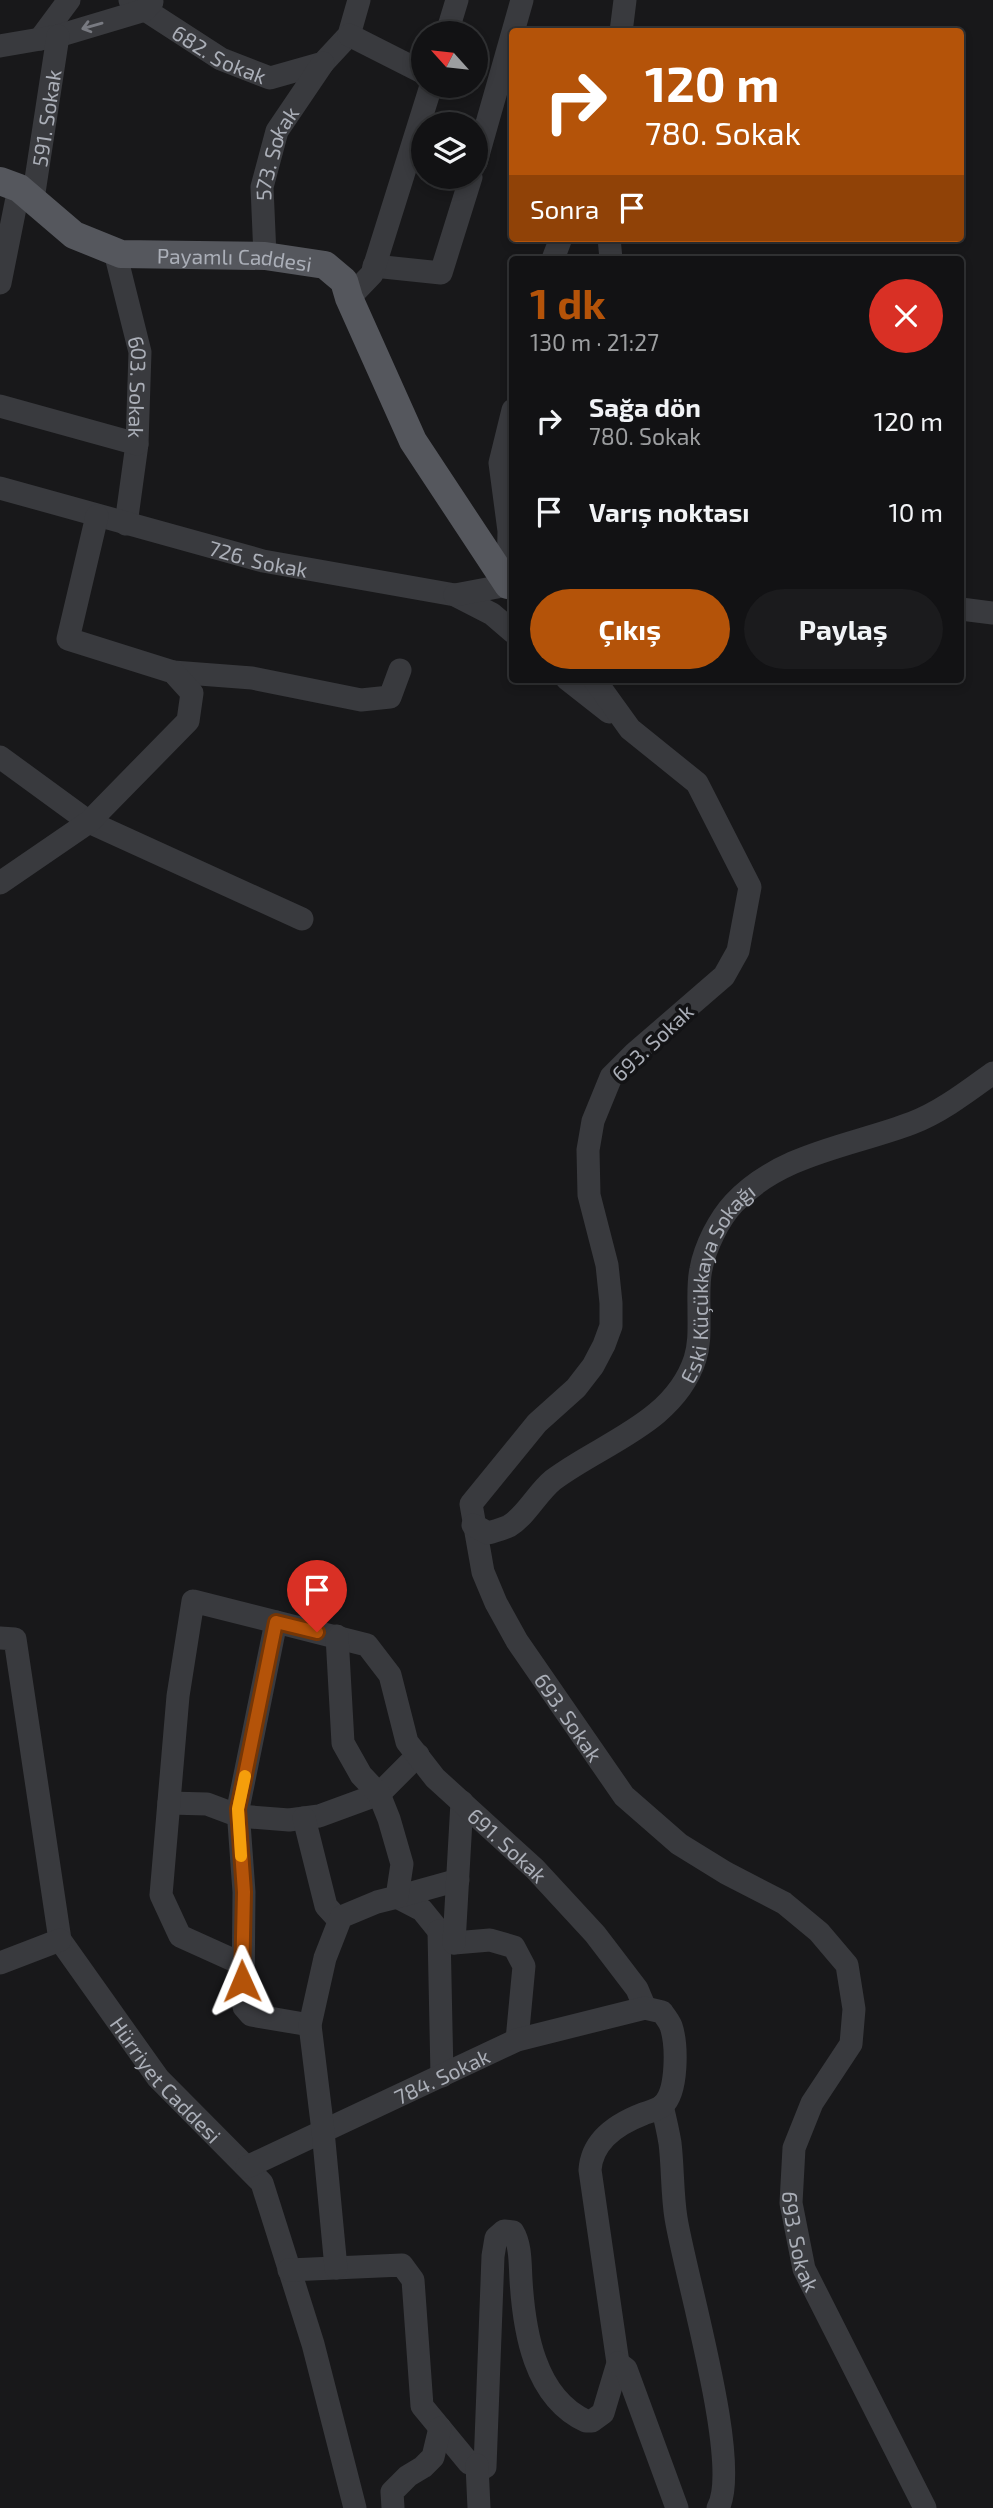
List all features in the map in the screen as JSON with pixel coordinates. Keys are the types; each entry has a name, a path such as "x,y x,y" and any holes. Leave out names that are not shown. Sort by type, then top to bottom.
{"main road":[{"name":"Payamlı Caddesi","path":"17,189 74,235 121,254 265,256 325,265 344,281 348,298 413,441 509,585"}],"street":[{"path":"49,37 69,0"},
{"path":"323,63 349,36 359,0"},
{"path":"451,21 457,0"},
{"path":"514,28 522,0"},
{"path":"622,28 625,0"},
{"path":"0,46 49,37 143,3"},
{"name":"682. Sokak","path":"143,3 221,59 270,78 323,63"},
{"path":"349,36 411,67"},
{"name":"591. Sokak","path":"0,284 49,37"},
{"path":"488,120 509,46"},
{"name":"573. Sokak","path":"265,256 262,187 277,131 323,63"},
{"path":"348,298 372,274 427,98"},
{"path":"374,267 441,273 467,189"},
{"name":"603. Sokak","path":"115,252 139,352 137,444 126,524"},
{"path":"0,406 137,444"},
{"path":"509,426 500,463 509,531"},
{"name":"726. Sokak","path":"0,488 263,561 455,595 492,614 509,629"},
{"path":"97,516 68,639 173,672 252,678 361,700 390,697 400,670"},
{"path":"455,595 509,586"},
{"path":"964,609 993,613"},
{"path":"0,883 89,822 188,721 192,693 173,672"},
{"path":"572,683 631,729"},
{"path":"597,683 631,729"},
{"name":"693. Sokak","path":"631,729 697,783 750,887 738,951 724,976 611,1077 599,1102 587,1150 589,1195 607,1265 611,1326 593,1366 576,1388 537,1423 471,1504 473,1525 483,1572 517,1641 624,1796 679,1844 726,1873 784,1903 819,1931 847,1965 854,2009 851,2044 812,2103 794,2148 791,2203 804,2269 925,2508"},
{"path":"0,757 89,822 302,919"},
{"name":"Eski Küçükkaya Sokağı","path":"473,1525 488,1533 509,1526 552,1481 640,1427 684,1385 699,1341 700,1269 706,1252 733,1203 773,1172 845,1142 911,1123 934,1112 993,1073"},
{"path":"242,1964 180,1936 161,1895 178,1696 193,1601 337,1636 343,1743 361,1775 379,1794 402,1864 397,1897"},
{"path":"276,1622 238,1809 244,1892 244,2007 251,2015 310,2025"},
{"name":"691. Sokak","path":"337,1636 367,1645 390,1675 407,1742 435,1778 534,1869 595,1934 637,1989 645,2008"},
{"name":"Hürriyet Caddesi","path":"8,1638 60,1940 158,2078 262,2183 313,2344 355,2508"},
{"path":"169,1803 207,1804 239,1816 289,1819 319,1816 379,1794 418,1755"},
{"path":"442,2076 447,1937 458,1880 463,1802"},
{"path":"304,1818 326,1906 337,1918 377,1902 458,1880"},
{"path":"397,1897 422,1910 447,1937 490,1940 514,1947 524,1966 517,2040"},
{"path":"336,2268 310,2025 325,1958 341,1917"},
{"path":"0,1963 60,1940"},
{"path":"289,2270 402,2265 413,2280 422,2406 469,2463 485,2467 493,2256 496,2238 501,2232 509,2231 516,2236 524,2322 536,2365 547,2385 566,2408 586,2421 598,2418 603,2413 618,2363 590,2170 591,2160 600,2140 625,2121 662,2106 670,2093 674,2077 671,2025 662,2012 645,2008"},
{"name":"784. Sokak","path":"247,2167 517,2040 645,2008"},
{"path":"662,2106 670,2143 680,2245 697,2303 718,2424 725,2480 718,2508"},
{"path":"618,2363 625,2369 677,2508"},
{"path":"393,2508 392,2493 408,2476 423,2468 433,2457 440,2428"},
{"path":"477,2465 479,2508"}],"slow traffic":[{"path":"241,1856 238,1809 245,1776"}],"route":[{"path":"242,1981 244,1892 238,1809 276,1622 317,1632"}]}
